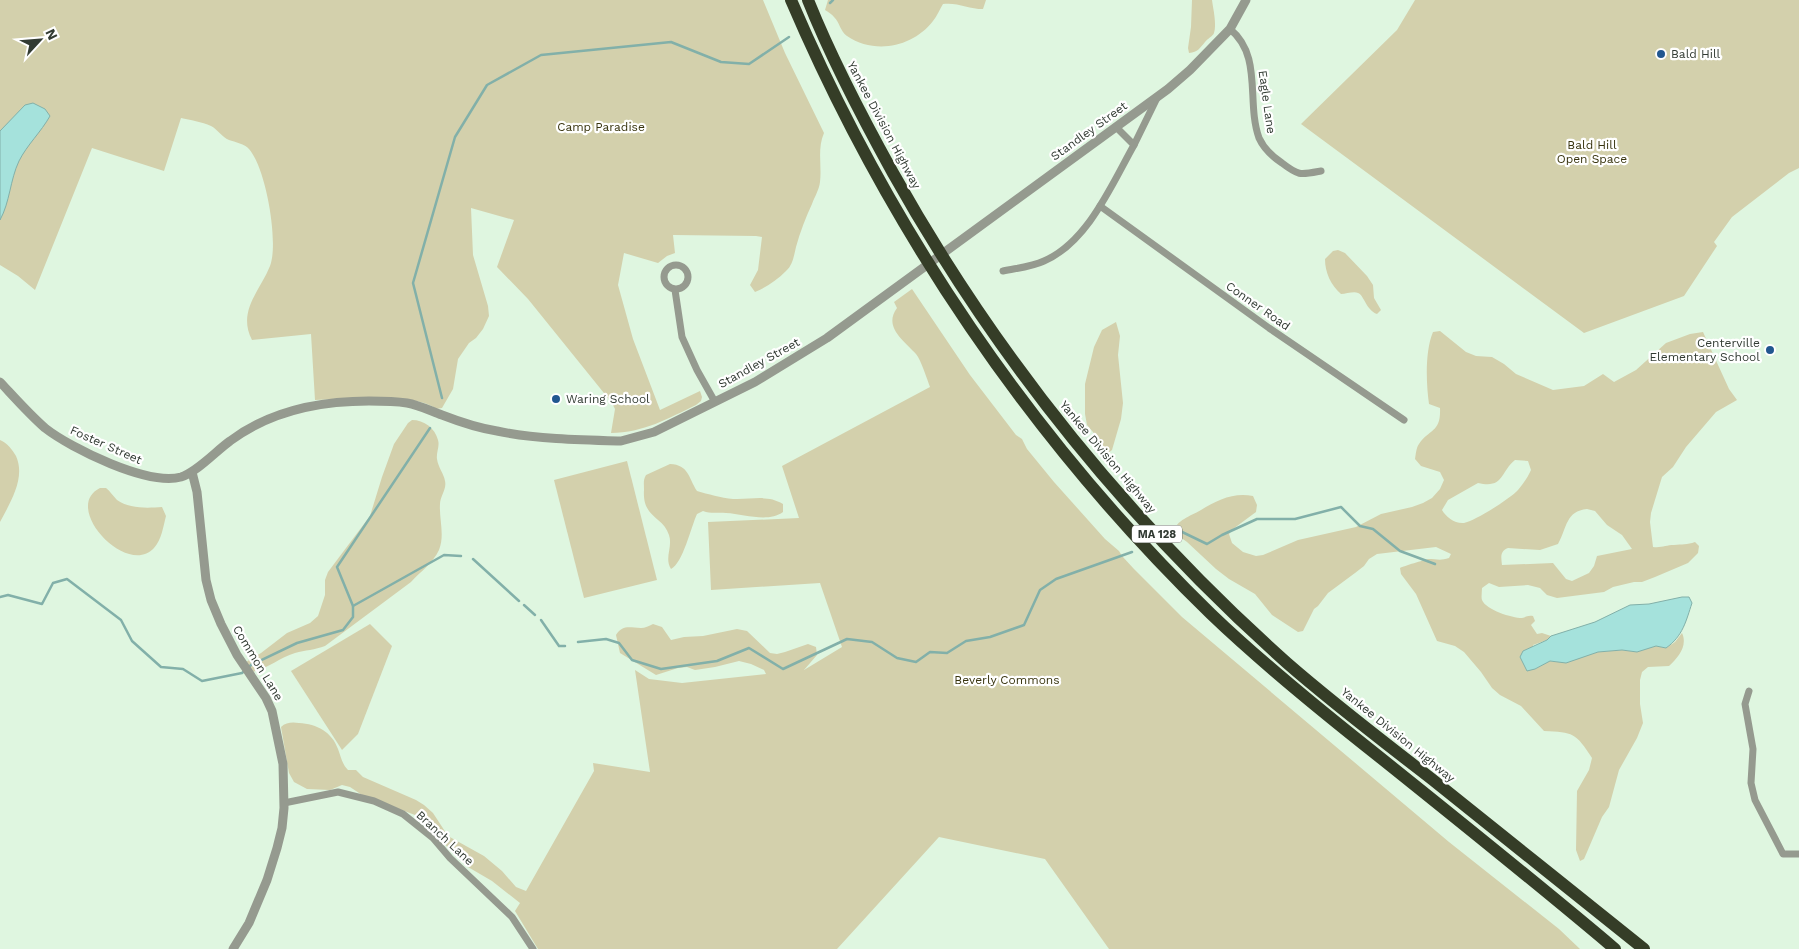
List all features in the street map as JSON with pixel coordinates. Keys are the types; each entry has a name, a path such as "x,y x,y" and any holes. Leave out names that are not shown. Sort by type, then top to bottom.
{"highway":[{"name":"MA 128","path":"791,0 853,131 912,237 972,332 1034,415 1096,492 1135,536 1213,616 1283,678 1615,949"},
{"name":"Yankee Division Highway","path":"808,0 835,62 877,144 926,232 1003,347 1094,466 1172,550 1288,664 1644,949"}],"street":[{"name":"Standley Street","path":"192,472 252,425 291,410 312,406 370,401 407,403 498,432 621,442 654,432 755,382 827,338 913,276 962,238 1158,96 1190,70 1230,29 1246,0"},
{"name":"Eagle Lane","path":"1230,29 1240,37 1246,48 1250,62 1257,127 1260,138 1267,150 1295,174 1321,171"},
{"path":"1003,271 1034,264 1059,253 1085,228 1100,206 1158,96"},
{"path":"1116,127 1134,144"},
{"name":"Conner Road","path":"1100,206 1269,328 1404,420"},
{"path":"675,290 682,338 696,370 715,402"},
{"name":"Foster Street","path":"0,382 46,428 75,447 139,474 158,478 183,476 192,472"},
{"name":"Common Lane","path":"192,472 197,492 206,580 211,600 228,638 266,698 276,724 283,764 284,804 282,828 267,880 249,923 233,949"},
{"path":"1749,691 1745,704 1753,749 1751,783 1755,800 1783,854 1799,854"},
{"name":"Branch Lane","path":"284,804 338,792 374,801 403,814 433,838 450,858 512,917 533,949"}],"green space":[{"name":"Camp Paradise","path":"0,0 763,0 785,53 824,133 821,145 818,190 801,230 790,266 775,280 755,292 750,285 758,270 762,237 673,235 675,253 658,263 624,253 618,285 633,339 660,410 700,391 702,397 701,401 696,405 666,420 645,428 611,433 615,409 612,403 528,299 497,267 514,220 471,208 473,255 488,306 489,316 483,329 469,343 458,359 453,389 442,408 436,409 427,404 397,399 315,400 311,334 252,340 248,330 248,310 270,266 272,255 272,224 269,206 261,172 249,149 242,144 226,139 211,126 181,118 164,171 92,148 35,290 18,276 0,265"},
{"path":"828,0 986,0 983,9 943,4 933,21 915,37 893,45 881,46 858,42 847,36 836,19 825,10"},
{"path":"1192,0 1212,0 1215,26 1214,33 1195,52 1189,53 1188,48"},
{"name":"Bald Hill Open Space","path":"1415,0 1799,0 1799,168 1789,173 1732,217 1714,242 1717,246 1684,296 1584,333 1301,124 1397,30"},
{"path":"1338,250 1345,253 1373,285 1374,298 1381,310 1377,314 1370,309 1360,294 1354,292 1341,294 1334,287 1327,274 1325,259 1333,251"},
{"name":"Beverly Commons","path":"912,289 970,375 1054,482 1105,539 1119,551 1134,569 1182,617 1449,842 1559,929 1580,949 1109,949 1045,859 939,837 837,949 538,949 515,911 520,903 492,881 468,867 415,815 362,795 350,787 342,785 330,790 307,789 294,782 289,773 281,727 287,723 294,722 318,727 332,738 348,770 356,770 363,777 424,805 433,813 448,836 484,856 502,871 516,887 526,891 594,771 593,763 650,772 635,670 649,679 682,683 766,674 764,670 739,661 695,670 687,667 678,668 656,675 620,653 616,635 621,629 627,627 642,628 653,624 662,627 671,640 737,629 747,631 770,653 777,654 808,644 816,647 817,655 804,670 842,647 820,583 711,590 708,522 799,518 782,466 930,387 918,357 901,339 892,321 897,308 894,302"},
{"path":"1116,322 1120,336 1118,355 1123,403 1121,419 1112,450 1107,454 1098,438 1087,425 1085,384 1094,347 1102,330"},
{"path":"1440,331 1466,352 1476,356 1492,357 1516,374 1553,390 1584,386 1603,374 1614,382 1636,370 1666,343 1690,334 1703,332 1729,389 1737,400 1716,412 1686,447 1673,467 1662,477 1651,513 1650,522 1653,547 1695,542 1699,546 1698,553 1688,563 1642,582 1613,587 1604,592 1557,598 1547,595 1540,588 1528,585 1499,587 1489,583 1482,588 1484,604 1512,617 1533,616 1535,621 1531,625 1537,634 1542,633 1551,636 1547,640 1533,645 1535,669 1550,661 1555,662 1598,652 1622,650 1637,652 1656,646 1666,648 1675,642 1682,633 1684,638 1683,647 1679,655 1669,666 1648,667 1642,672 1640,704 1643,723 1619,770 1609,807 1602,817 1584,859 1580,861 1576,850 1577,791 1589,770 1592,758 1582,743 1573,736 1568,733 1544,731 1521,706 1500,695 1492,688 1464,652 1455,646 1437,641 1416,594 1401,574 1400,568 1402,567 1428,559 1446,559 1451,554 1436,547 1377,554 1328,593 1314,609 1303,631 1298,632 1272,615 1255,594 1229,579 1187,542 1172,533 1177,524 1184,519 1219,500 1239,495 1253,496 1257,505 1256,512 1229,534 1232,543 1243,552 1256,556 1263,555 1298,540 1356,527 1381,514 1412,507 1432,498 1440,489 1444,480 1440,472 1421,466 1415,459 1418,446 1437,426 1440,416 1440,408 1429,404 1427,387 1427,358 1433,332","holes":["1515,460 1528,461 1531,470 1514,494 1484,514 1464,523 1454,521 1444,513 1442,510 1448,500 1478,483 1493,484 1497,482","1580,510 1595,511 1607,525 1622,535 1632,549 1597,556 1594,566 1589,573 1572,581 1566,579 1553,563 1502,565 1501,557 1505,549 1540,550 1558,544 1571,516"]},
{"path":"412,420 421,421 437,436 437,459 445,484 440,504 442,539 436,555 411,582 325,646 295,653 252,672 246,662 287,633 310,623 318,616 325,595 325,580 328,572 370,516 394,444"},
{"path":"0,440 9,446 16,456 19,464 19,473 16,490 0,522"},
{"path":"627,461 657,580 584,598 554,480"},
{"path":"670,464 685,469 697,491 733,499 771,499 783,504 783,512 770,517 703,511 697,514 683,552 671,569 668,561 669,535 662,524 649,512 644,499 644,479 646,475"},
{"path":"100,488 106,488 117,500 127,505 145,508 162,507 166,516 161,537 154,548 142,555 129,554 115,547 102,536 93,523 88,510 90,497"},
{"path":"370,624 392,646 358,734 342,750 291,671"}],"water":[{"path":"33,103 45,109 50,116 19,161 0,220 0,131 25,105"},
{"path":"1689,597 1692,603 1680,633 1666,648 1656,646 1637,652 1622,650 1598,652 1566,663 1550,661 1527,671 1520,657 1523,651 1547,640 1551,636 1595,622 1630,605 1649,604"}],"waterway":[{"path":"830,3 833,0"},
{"path":"442,398 413,283 455,137 487,85 541,55 671,42 721,62 749,64 789,37"},
{"path":"0,597 8,595 42,604 53,583 67,579 121,620 132,641 161,667 183,669 202,681 242,673 251,665 297,643 343,630 353,617 353,606 337,567 430,428"},
{"path":"1178,530 1207,544 1257,519 1295,519 1341,507 1360,526 1373,529 1400,551 1435,564"},
{"path":"578,642 606,639 619,643 632,660 661,669 717,661 749,648 783,669 847,639 872,642 897,658 916,662 930,652 947,653 966,641 990,637 1024,625 1040,590 1056,579 1132,552"},
{"path":"353,606 444,555 461,556"},
{"path":"473,559 519,601"},
{"path":"524,605 535,615"},
{"path":"541,620 559,646 565,646"}],"place":[{"name":"Bald Hill","path":"1661,54"},
{"name":"Centerville Elementary School","path":"1770,350"},
{"name":"Waring School","path":"556,399"}]}
